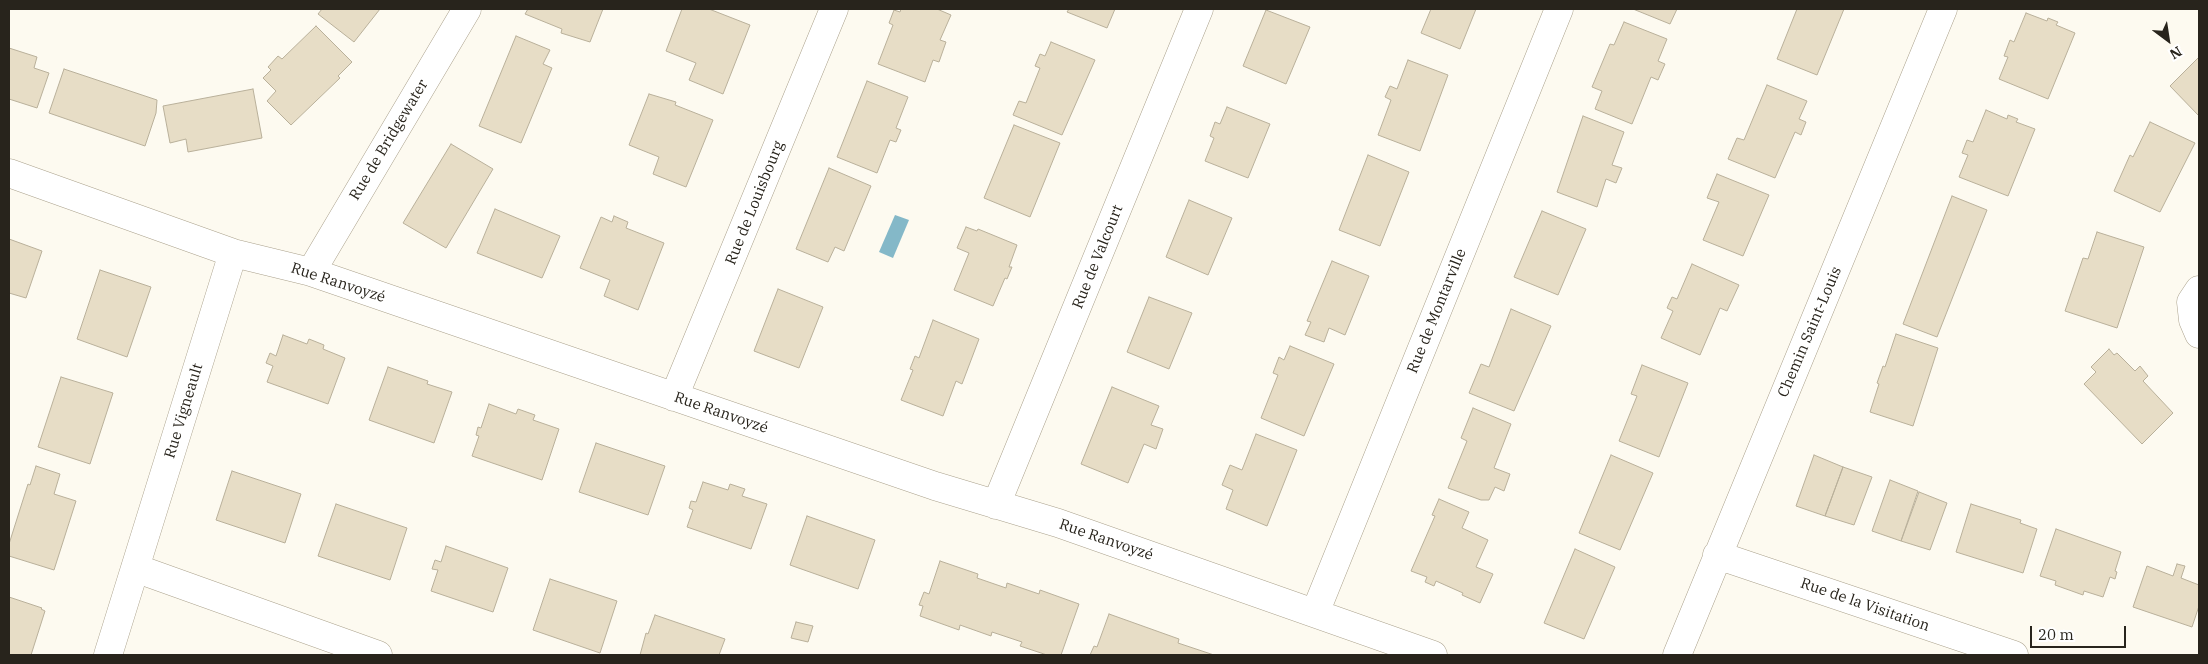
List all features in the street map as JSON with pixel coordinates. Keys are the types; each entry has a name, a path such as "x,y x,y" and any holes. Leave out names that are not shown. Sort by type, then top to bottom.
{"street":[{"name":"Rue de Bridgewater","path":"311,272 467,9"},
{"name":"Rue de Louisbourg","path":"674,398 834,9"},
{"name":"Rue de Valcourt","path":"996,505 1199,9"},
{"name":"Rue de Montarville","path":"1315,613 1559,9"},
{"name":"Chemin Saint-Louis","path":"1677,655 1944,9"},
{"name":"Rue Ranvoyzé","path":"9,173 233,254 311,272 674,398 996,505 1058,523 1433,655"},
{"name":"Rue Vigneault","path":"108,655 233,254"},
{"path":"2199,290 2191,302 2193,320 2199,334"},
{"name":"Rue de la Visitation","path":"1717,555 2014,655"},
{"path":"136,568 378,655"}],"water":[{"path":"895,215 909,220 893,258 879,252"}],"building":[{"path":"322,9 380,9 354,42 318,14"},
{"path":"528,9 603,9 590,42 561,33 562,29 525,14"},
{"path":"682,9 709,9 750,25 723,94 689,80 696,63 666,51"},
{"path":"901,9 937,9 951,15 940,40 946,42 939,62 933,60 925,82 878,64 893,25 889,23 894,10 900,12"},
{"path":"1069,9 1115,9 1107,28 1067,12"},
{"path":"1431,9 1476,9 1460,49 1421,33"},
{"path":"1633,9 1677,9 1670,24"},
{"path":"1797,9 1844,9 1817,75 1777,59"},
{"path":"1266,10 1310,27 1286,84 1243,66"},
{"path":"2026,13 2047,21 2048,18 2058,22 2056,25 2075,33 2048,99 1999,79 2008,57 2004,56 2010,40 2014,42"},
{"path":"1624,22 1667,39 1658,61 1665,64 1658,80 1651,77 1632,124 1595,109 1602,91 1592,87 1610,44 1614,45"},
{"path":"316,26 352,62 338,76 340,78 291,125 267,101 276,91 263,78 271,70 268,67 278,56 282,59"},
{"path":"516,36 550,50 543,64 552,68 521,143 479,126"},
{"path":"1051,42 1095,60 1062,135 1013,115 1019,101 1026,103 1040,68 1035,66 1040,54 1045,56"},
{"path":"9,48 37,57 34,68 49,73 37,108 9,99"},
{"path":"2199,57 2199,116 2170,86"},
{"path":"1408,60 1448,75 1420,151 1378,135 1391,100 1385,97 1390,86 1397,89"},
{"path":"64,69 157,100 156,113 145,146 49,113"},
{"path":"867,81 908,97 896,128 901,130 896,142 890,140 877,173 837,157"},
{"path":"1767,85 1807,101 1799,119 1806,122 1801,135 1795,132 1775,178 1728,159 1737,138 1744,140"},
{"path":"253,89 262,138 188,152 186,139 170,143 163,106"},
{"path":"649,94 676,102 675,105 713,120 686,187 653,174 659,157 629,145"},
{"path":"1227,107 1270,124 1248,178 1205,161 1214,138 1210,136 1215,122 1220,124"},
{"path":"1986,110 2007,119 2008,115 2018,119 2016,122 2035,129 2008,196 1959,177 1968,155 1962,153 1967,140 1973,142"},
{"path":"1583,116 1624,132 1612,165 1622,168 1616,183 1606,179 1597,207 1557,192"},
{"path":"2150,122 2195,143 2160,212 2114,191 2130,155 2133,157"},
{"path":"1014,125 1060,143 1030,217 984,198"},
{"path":"451,144 493,169 446,248 403,223"},
{"path":"1368,155 1409,172 1380,246 1339,230"},
{"path":"829,168 871,186 844,251 835,247 828,262 796,249"},
{"path":"1717,174 1769,195 1743,256 1703,240 1719,202 1707,198"},
{"path":"1952,196 1987,210 1937,337 1903,324"},
{"path":"1189,200 1232,218 1208,275 1166,257"},
{"path":"495,209 560,236 542,278 477,253"},
{"path":"1542,211 1586,229 1558,295 1514,277"},
{"path":"614,216 628,222 626,228 664,243 638,310 604,296 610,280 580,268 601,217 612,222"},
{"path":"966,227 977,231 978,229 1017,245 1009,267 1012,267 993,306 954,290 969,253 957,248"},
{"path":"2097,232 2144,247 2117,328 2065,311 2083,258 2088,259"},
{"path":"9,239 42,251 26,298 9,293"},
{"path":"1332,261 1369,276 1345,335 1329,328 1324,342 1305,335 1311,322 1307,321"},
{"path":"1692,264 1739,285 1727,311 1720,308 1700,355 1661,338 1673,311 1667,308 1672,297 1677,299"},
{"path":"100,270 151,287 127,357 77,339"},
{"path":"778,289 823,307 799,368 754,351"},
{"path":"1149,297 1192,313 1169,369 1127,352"},
{"path":"1511,309 1551,326 1514,411 1469,393 1481,364 1489,367"},
{"path":"933,320 979,339 962,384 956,381 943,416 901,400 913,370 910,369 915,356 919,358"},
{"path":"1896,334 1938,348 1913,426 1870,412 1879,384 1877,383 1883,366 1885,367"},
{"path":"283,335 307,344 309,339 324,345 323,349 345,358 328,404 267,382 273,366 266,363 270,353 276,356"},
{"path":"1290,346 1334,364 1304,436 1261,418 1278,375 1273,373 1279,357 1284,360"},
{"path":"2109,349 2114,355 2117,353 2135,371 2140,366 2148,376 2143,381 2173,413 2142,444 2084,384 2096,372 2091,367"},
{"path":"1642,365 1688,383 1659,457 1619,441 1637,396 1631,394"},
{"path":"388,367 428,381 427,384 452,392 434,443 369,420"},
{"path":"61,377 113,393 90,464 38,447"},
{"path":"1112,387 1159,406 1151,425 1163,429 1156,449 1144,444 1128,483 1081,464"},
{"path":"489,404 516,414 518,409 535,415 533,420 559,429 542,480 472,456 479,436 476,435 478,427 481,428"},
{"path":"1473,408 1511,424 1494,468 1510,474 1504,491 1495,487 1489,500 1481,500 1448,488 1467,441 1461,438"},
{"path":"1256,434 1297,450 1267,526 1226,509 1233,490 1222,485 1230,465 1242,470"},
{"path":"596,443 665,466 648,515 579,492"},
{"path":"1611,455 1653,473 1620,550 1579,533"},
{"path":"1814,455 1843,467 1825,516 1796,506"},
{"path":"36,466 60,474 54,494 76,501 54,570 9,556 9,544 28,484 30,485"},
{"path":"1843,467 1872,477 1854,525 1825,516"},
{"path":"232,471 301,494 285,543 216,520"},
{"path":"1890,480 1918,491 1901,541 1872,531"},
{"path":"703,482 728,490 730,484 745,489 742,496 767,504 751,549 687,527 693,510 689,508 691,501 696,502"},
{"path":"1919,492 1947,503 1930,550 1901,541"},
{"path":"1439,499 1469,512 1462,528 1488,540 1476,567 1493,574 1480,603 1436,581 1434,586 1425,582 1427,577 1411,571 1435,516 1432,515"},
{"path":"336,504 407,528 390,580 318,556"},
{"path":"1971,504 2021,520 2020,523 2037,529 2023,573 1956,552"},
{"path":"807,516 875,540 858,589 790,565"},
{"path":"2056,529 2121,552 2115,571 2117,572 2115,579 2110,577 2103,597 2084,591 2083,595 2055,585 2056,581 2040,576"},
{"path":"446,546 508,568 493,612 431,591 438,570 432,569 435,560 441,562"},
{"path":"1575,549 1615,567 1584,639 1544,623"},
{"path":"940,561 978,574 977,578 1006,588 1007,583 1039,594 1040,590 1079,604 1061,655 1047,655 1020,646 1022,642 992,632 991,636 960,625 959,630 920,616 923,606 919,605 924,592 929,594"},
{"path":"2177,564 2185,566 2181,578 2199,585 2199,606 2192,627 2133,607 2147,566 2173,576"},
{"path":"550,579 617,601 600,653 533,630"},
{"path":"9,597 42,608 45,611 31,655 9,655"},
{"path":"1109,614 1179,639 1178,643 1214,655 1090,655 1094,646 1097,647"},
{"path":"655,615 725,639 719,655 640,655 646,633 648,634"},
{"path":"796,622 813,626 808,642 791,638"}]}
